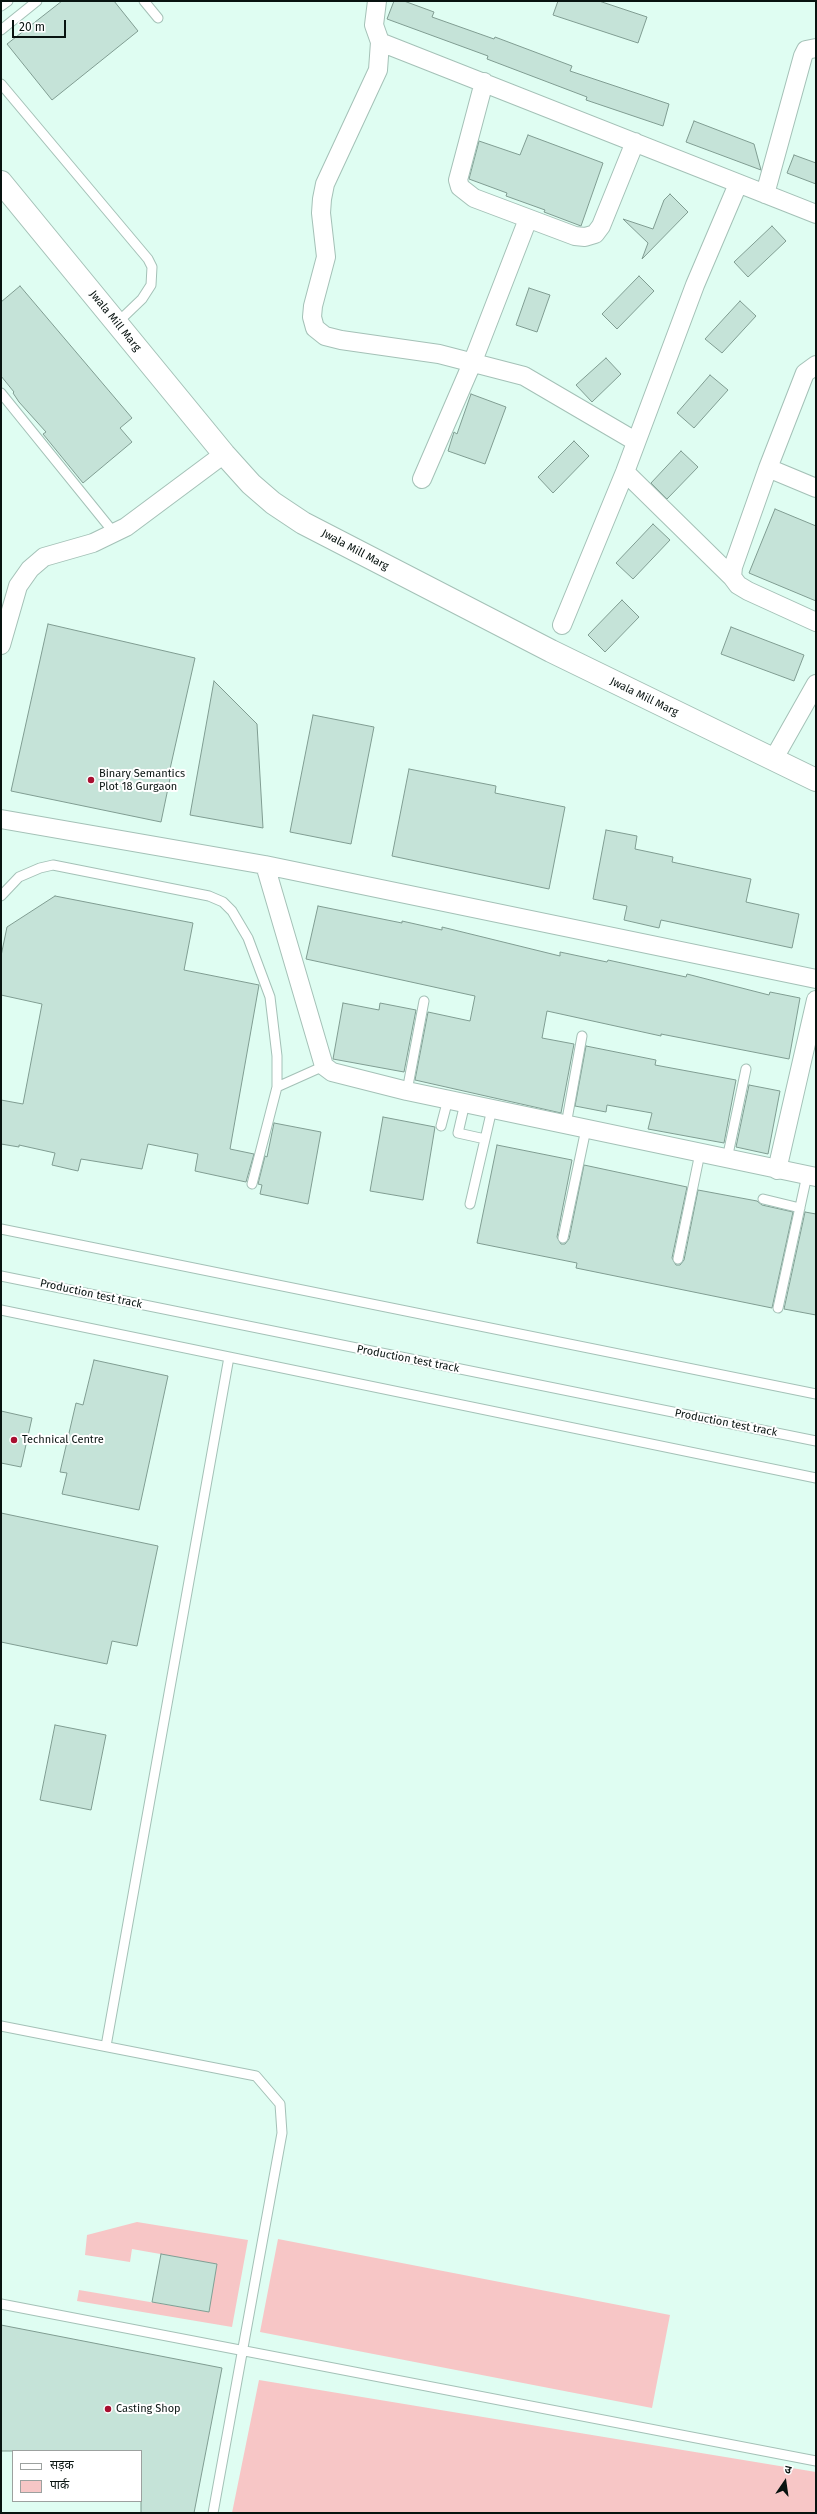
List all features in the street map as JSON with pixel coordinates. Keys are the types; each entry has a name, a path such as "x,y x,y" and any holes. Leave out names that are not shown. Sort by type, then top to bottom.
{"street":[{"path":"378,1 374,25 380,42 378,70 373,84 325,184 321,213 326,256 313,306 312,317 315,328 325,336 341,340 439,354 473,361 524,376 635,441"},
{"path":"380,42 816,214"},
{"path":"765,194 803,56 806,50 816,48"},
{"path":"484,82 459,172 460,187 474,198 575,236 585,237 595,234 601,226 635,142"},
{"name":"Jwala Mill Marg","path":"1,182 224,454 251,484 273,503 303,523 551,652 816,780"},
{"path":"562,625 624,472 695,285 738,184"},
{"path":"422,479 473,361 528,219"},
{"path":"732,577 733,566 768,468 806,373 816,365"},
{"path":"2,639 18,586 30,569 44,558 115,534 224,454"},
{"path":"768,468 816,488"},
{"path":"624,472 732,577 738,585 816,622"},
{"path":"773,760 816,684"},
{"path":"1,819 265,865 816,979"},
{"path":"265,865 324,1066 344,1076 407,1091 448,1098 566,1125 777,1170 812,1176"},
{"path":"777,1170 816,1000"}],"lane":[{"path":"1,6 8,1"},
{"path":"1,30 37,1"},
{"path":"144,1 158,18"},
{"path":"1,84 148,259 152,267 152,285 117,323"},
{"path":"1,393 115,534"},
{"path":"1,896 19,877 40,868 54,866 209,896 224,902 232,911 248,938 270,997 278,1056 277,1087 252,1184"},
{"path":"407,1091 424,1001"},
{"path":"566,1125 582,1036"},
{"path":"277,1087 324,1066"},
{"path":"727,1159 746,1070"},
{"path":"441,1126 448,1098"},
{"path":"465,1103 458,1132 485,1139"},
{"path":"470,1204 492,1109"},
{"path":"563,1238 586,1129"},
{"path":"678,1259 700,1153"},
{"path":"778,1308 800,1208 812,1176"},
{"path":"763,1200 800,1208"},
{"path":"1,1229 816,1394"},
{"name":"Production test track","path":"1,1276 816,1441"},
{"path":"1,1310 816,1478"},
{"path":"106,2046 229,1357"},
{"path":"1,2026 256,2076 280,2104 282,2133 213,2513"},
{"path":"1,2304 243,2352 816,2461"}],"green space":[{"path":"137,2222 248,2240 232,2327 77,2301 79,2290 209,2312 217,2264 132,2249 130,2262 85,2255 87,2235"},
{"path":"278,2239 670,2315 652,2408 260,2332"},
{"path":"259,2380 816,2472 816,2513 232,2513"}],"building":[{"path":"62,1 114,1 138,31 52,100 7,44"},
{"path":"394,1 404,1 434,12 432,17 494,39 495,37 572,66 570,71 669,104 663,126 586,100 587,97 487,59 488,56 387,19"},
{"path":"558,1 599,1 647,17 638,43 553,15"},
{"path":"694,121 754,144 761,170 686,142"},
{"path":"528,135 603,163 581,226 544,212 545,210 506,196 507,193 469,179 479,141 520,155"},
{"path":"794,155 816,163 816,184 787,173"},
{"path":"670,194 688,212 642,259 648,243 623,219 653,229 664,200"},
{"path":"772,226 786,241 748,277 734,262"},
{"path":"639,276 654,291 617,329 602,314"},
{"path":"20,286 132,418 120,428 132,442 83,483 43,434 46,432 19,402 13,393 14,392 1,376 1,302"},
{"path":"529,288 550,295 537,332 516,325"},
{"path":"740,301 756,316 722,353 705,339"},
{"path":"606,358 621,374 592,402 576,385"},
{"path":"710,375 728,390 694,428 677,413"},
{"path":"471,394 506,407 485,464 448,451 454,432 457,434"},
{"path":"574,441 589,456 553,493 538,477"},
{"path":"681,451 698,467 667,499 651,483"},
{"path":"775,509 816,526 816,601 749,573"},
{"path":"653,524 670,540 633,579 616,563"},
{"path":"622,600 639,617 605,652 588,635"},
{"path":"48,624 195,658 170,769 172,769 161,822 11,791"},
{"path":"731,627 804,655 794,681 721,654"},
{"path":"214,681 257,724 263,828 190,815"},
{"path":"313,715 374,727 351,844 290,832"},
{"path":"409,769 496,786 495,793 565,807 549,889 392,856"},
{"path":"606,830 637,836 635,849 673,857 672,862 751,879 746,902 799,914 792,948 661,920 659,928 624,920 627,906 593,899"},
{"path":"55,896 193,923 184,970 259,985 230,1149 254,1154 246,1182 195,1171 198,1154 148,1144 142,1169 81,1159 78,1171 52,1165 55,1153 19,1145 19,1147 1,1144 1,1100 23,1104 42,1004 1,995 1,956 7,927"},
{"path":"318,906 402,923 402,921 442,930 442,927 560,956 560,952 607,962 608,960 686,977 687,974 769,995 770,992 800,998 789,1059 661,1034 661,1036 547,1011 542,1038 574,1044 561,1113 415,1080 428,1012 470,1021 475,996 306,959"},
{"path":"343,1003 379,1010 380,1003 416,1010 404,1072 333,1059"},
{"path":"586,1046 656,1060 655,1065 736,1080 724,1143 648,1129 652,1113 607,1105 606,1112 575,1106"},
{"path":"749,1085 780,1091 768,1154 736,1147"},
{"path":"383,1117 435,1127 423,1200 370,1191"},
{"path":"274,1123 321,1132 308,1204 260,1194 262,1185 258,1184 265,1156 267,1157"},
{"path":"497,1145 572,1160 557,1237 561,1244 565,1244 569,1239 584,1165 687,1187 672,1258 676,1265 680,1265 684,1260 698,1190 757,1201 762,1205 793,1212 772,1308 576,1268 577,1263 477,1243"},
{"path":"805,1212 816,1214 816,1315 784,1309"},
{"path":"94,1360 168,1376 139,1510 62,1494 67,1473 60,1472 76,1403 83,1405"},
{"name":"Technical Centre","path":"1,1411 32,1418 21,1467 1,1463"},
{"path":"1,1513 158,1546 137,1646 112,1641 107,1664 1,1642"},
{"path":"55,1725 106,1735 91,1810 40,1800"},
{"path":"161,2254 217,2264 209,2312 152,2302"},
{"name":"Casting Shop","path":"1,2325 222,2368 194,2513 141,2513 142,2450 1,2451"}],"place":[{"name":"Binary Semantics Plot 18 Gurgaon","path":"91,780"},
{"name":"Technical Centre","path":"14,1440"},
{"name":"Casting Shop","path":"108,2409"}]}
